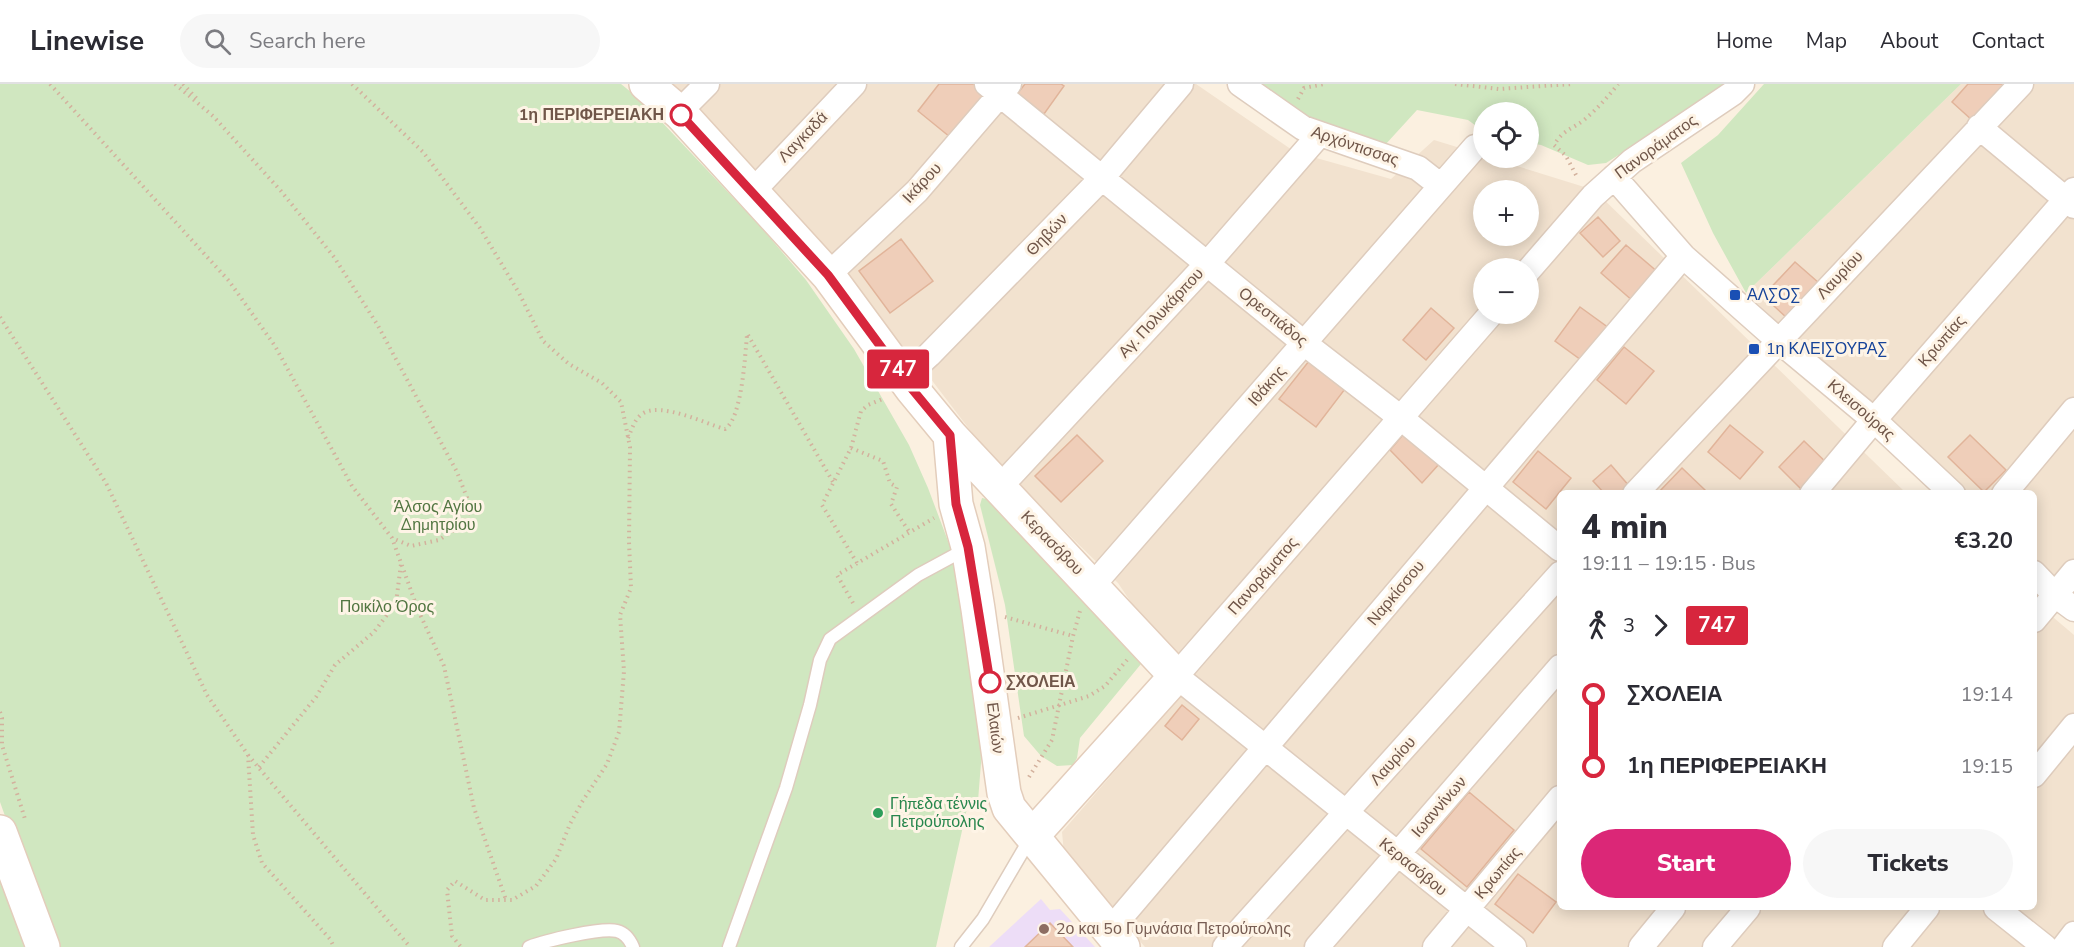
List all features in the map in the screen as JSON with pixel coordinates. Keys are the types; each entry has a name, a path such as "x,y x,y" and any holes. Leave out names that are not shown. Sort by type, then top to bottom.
{"street":[{"name":"Κερασόβου","path":"646,84 679,112 753,190 828,275 908,384 950,435 1176,676 1514,947"},
{"path":"679,112 707,84"},
{"name":"Λαγκαδά","path":"753,190 854,84"},
{"name":"Θηβών","path":"908,384 929,355 1102,178 1181,84"},
{"name":"Αρχόντισσας","path":"1240,84 1303,128 1418,168 1441,186"},
{"name":"Πανοράματος","path":"1539,258 1593,196 1632,160 1733,93 1742,84"},
{"name":"Λαυρίου","path":"1639,490 2021,84"},
{"name":"Ορεστιάδος","path":"999,88 1102,178 1557,547"},
{"name":"Ικάρου","path":"828,275 917,190 999,88"},
{"path":"1979,127 2071,198"},
{"name":"Αγ. Πολυκάρπου","path":"998,487 1207,264 1320,134"},
{"name":"Ιθάκης","path":"1091,584 1473,149"},
{"name":"Κλεισούρας","path":"1614,177 1683,256 1779,341 1874,420 1949,490"},
{"name":"Κρωπίας","path":"1815,490 1874,420 2071,198"},
{"name":"Ναρκίσσου","path":"1117,939 1265,748 1683,256"},
{"name":"Πανοράματος","path":"1032,836 1176,676 1482,324"},
{"path":"2007,490 2074,410"},
{"name":"Ελαιών","path":"950,435 956,504 968,547 1004,793 1010,808 1117,939"},
{"path":"2037,618 2065,602 2074,572"},
{"path":"2037,576 2065,602"},
{"name":"Λαυρίου","path":"1225,947 1557,577"},
{"name":"Ιωαννίνων","path":"1317,947 1557,670"},
{"path":"2037,771 2074,726"},
{"name":"Κρωπίας","path":"1435,947 1557,802"},
{"path":"0,832 43,947"},
{"path":"1641,947 1671,910"},
{"path":"1715,947 1746,910"},
{"path":"1895,947 1925,910"},
{"path":"1998,910 2044,947"},
{"path":"2064,947 2074,934"}],"lane":[{"path":"729,947 786,788 810,705 820,660 830,639 918,575 968,547"},
{"path":"961,947 983,919 1032,836"},
{"path":"528,947 607,929 620,932 628,938 633,947"}],"path":[{"path":"50,84 229,281 276,346 352,486 392,538 418,610 444,666 474,808 506,900"},
{"path":"176,84 213,116"},
{"path":"183,84 280,190 334,257 377,324 457,472 471,508 463,524 439,540 411,546 392,538"},
{"path":"352,84 423,152 480,228 519,293 543,341 569,364 602,383 621,402 628,439 631,588 620,615 624,671 619,732 607,765 570,824 556,859 536,886 512,900 484,900 455,881 447,890 452,936 461,947"},
{"path":"1288,118 1304,88 1323,84"},
{"path":"1455,84 1499,89 1572,84"},
{"path":"1576,175 1566,156 1554,144 1561,134 1582,121 1603,102 1618,84"},
{"path":"0,317 106,483 207,695 248,755 410,947"},
{"path":"628,439 634,422 644,412 659,410 682,414 725,429 731,425 740,393 747,335 833,482"},
{"path":"857,563 822,505 851,448 861,411 908,384"},
{"path":"851,448 883,461 890,483 897,487 891,504 910,533"},
{"path":"861,616 837,575 956,504"},
{"path":"259,767 316,698 335,665 374,632 396,603 401,560"},
{"path":"1010,808 1052,740 1073,636 1091,584"},
{"path":"978,609 1073,636"},
{"path":"994,724 1089,696 1105,686 1143,641"},
{"path":"248,755 254,835 262,863 330,939 334,947"}],"shaded area":[{"path":"663,84 1196,84 1295,152 1391,179 1434,140 1473,152 1473,168 1523,168 1594,190 1903,490 1557,490 1557,910 2037,910 2037,604 2074,635 2074,947 1145,947 1064,853 1062,832 1188,687 1118,583 986,451 927,374 852,288 802,221 719,136"},
{"path":"1961,84 2074,84 2074,601 2037,570 2037,490 1950,490 1869,406 1746,293"},
{"name":"2ο και 5ο Γυμνάσια Πετρούπολης","path":"1041,899 1050,910 1060,909 1095,947 989,947"}],"green space":[{"name":"Ποικίλο Όρος","path":"0,84 621,84 642,101 759,225 806,280 854,349 909,445 951,549 960,585 980,711 981,763 978,801 968,804 936,947 52,947 0,802"},
{"path":"1253,84 1727,84 1723,89 1606,163 1588,165 1539,145 1539,102 1473,102 1473,124 1468,120 1417,110 1385,145 1302,120"},
{"path":"1764,84 1961,84 1746,293 1713,233 1681,163 1718,135"},
{"path":"982,498 987,499 1139,658 1141,664 1080,738 1077,758 1073,765 1057,766 1041,756 1024,736 1005,605 980,505"},
{"path":"0,862 30,947 0,947"}],"building":[{"path":"939,84 975,84 986,92 950,137 918,111"},
{"path":"1025,84 1061,84 1064,86 1044,114 1017,94"},
{"path":"1968,84 2003,84 2005,86 1973,121 1952,102"},
{"path":"1598,217 1620,241 1603,257 1580,233"},
{"path":"901,239 933,281 890,313 859,271"},
{"path":"1626,245 1659,273 1634,302 1601,273"},
{"path":"1795,262 1819,283 1787,318 1763,296"},
{"path":"1580,307 1613,331 1588,365 1555,341"},
{"path":"1431,308 1454,328 1426,360 1403,340"},
{"path":"1624,347 1654,371 1626,404 1597,380"},
{"path":"1309,361 1345,389 1316,427 1279,399"},
{"path":"1730,425 1763,452 1740,479 1708,452"},
{"path":"1407,430 1440,463 1422,483 1390,450"},
{"path":"1077,435 1103,461 1061,502 1035,476"},
{"path":"1970,435 2006,470 1986,490 1982,490 1948,457"},
{"path":"1804,441 1833,469 1810,490 1802,490 1779,467"},
{"path":"1538,451 1571,478 1561,490 1557,490 1557,495 1546,509 1513,482"},
{"path":"1611,465 1630,487 1627,490 1601,490 1593,481"},
{"path":"1682,468 1705,490 1661,490"},
{"path":"1182,705 1199,719 1182,740 1165,726"},
{"path":"1469,792 1514,830 1467,887 1421,849"},
{"path":"1518,874 1556,902 1533,933 1495,904"},
{"path":"1050,923 1073,947 1025,947"}],"bus line":[{"name":"747","path":"681,115 753,190 828,275 912,389 950,435 956,504 968,547 990,682"}],"place":[{"name":"1η ΠΕΡΙΦΕΡΕΙΑΚΗ","path":"681,115"},
{"name":"ΑΛΣΟΣ","path":"1735,295"},
{"name":"1η ΚΛΕΙΣΟΥΡΑΣ","path":"1754,349"},
{"name":"ΣΧΟΛΕΙΑ","path":"990,682"},
{"name":"Γήπεδα τέννις Πετρούπολης","path":"878,813"},
{"name":"2ο και 5ο Γυμνάσια Πετρούπολης","path":"1044,929"}],"park label":[{"name":"Άλσος Αγίου Δημητρίου","path":"438,516"}]}
